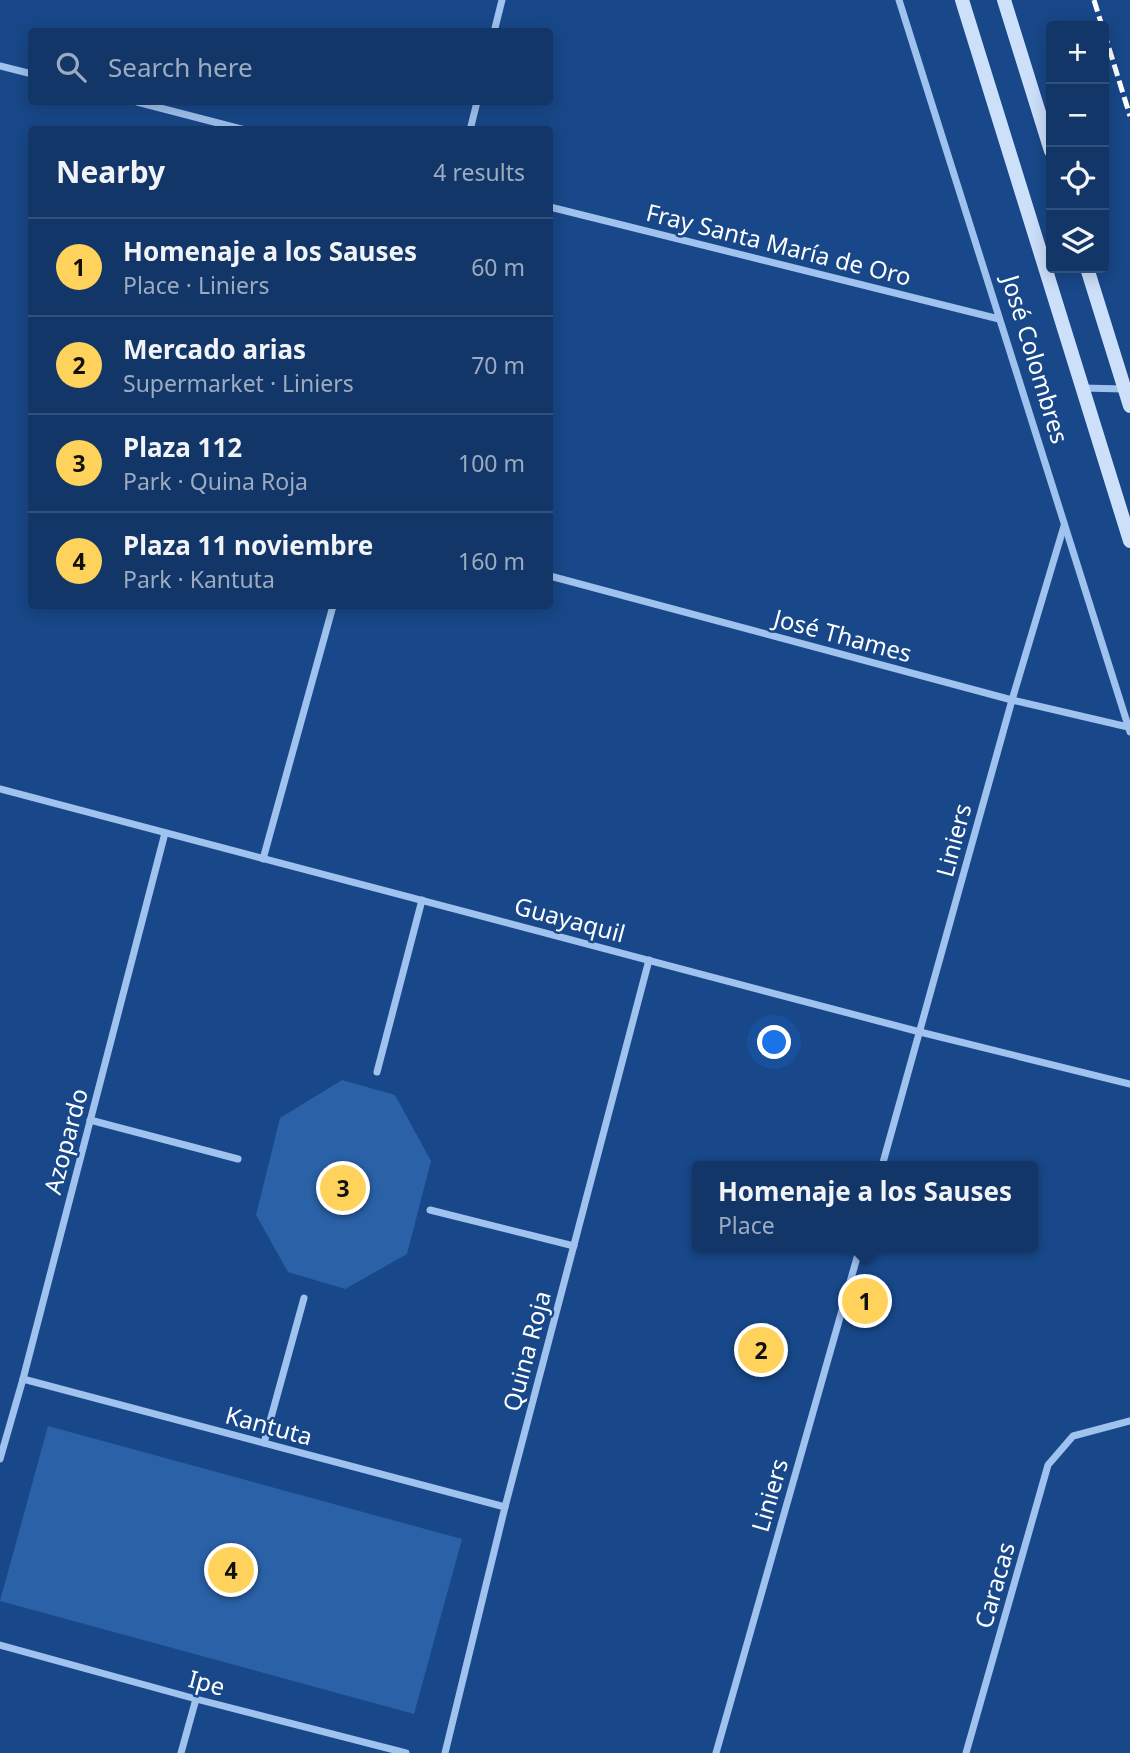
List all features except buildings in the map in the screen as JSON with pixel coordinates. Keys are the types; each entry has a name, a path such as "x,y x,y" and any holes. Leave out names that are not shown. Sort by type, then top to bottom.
{"main road":[{"name":"José Colombres","path":"962,0 1130,541"},
{"path":"1004,0 1050,147"},
{"path":"1089,273 1130,406"}],"street":[{"path":"495,28 502,0"},
{"name":"José Colombres","path":"899,0 1129,729"},
{"path":"0,66 28,73"},
{"path":"149,105 230,126"},
{"path":"471,126 476,105"},
{"name":"Fray Santa María de Oro","path":"553,208 999,318"},
{"path":"1082,388 1127,390"},
{"name":"Liniers","path":"883,1161 1012,700 1065,526"},
{"name":"José Thames","path":"553,577 1129,729"},
{"path":"263,859 332,609"},
{"name":"Guayaquil","path":"0,789 920,1032 1130,1084"},
{"name":"Azopardo","path":"0,1459 165,833"},
{"path":"376,1072 422,900"},
{"name":"Quina Roja","path":"445,1753 505,1507 649,960"},
{"path":"90,1120 238,1159"},
{"path":"430,1210 574,1246"},
{"name":"Liniers","path":"716,1753 859,1252"},
{"path":"264,1443 304,1298"},
{"name":"Kantuta","path":"23,1379 505,1507"},
{"name":"Caracas","path":"965,1753 1048,1465 1073,1436 1130,1421"},
{"name":"Ipe","path":"0,1645 406,1753"},
{"path":"181,1753 196,1699"}],"shaded area":[{"path":"342,1080 395,1095 431,1161 407,1254 345,1289 288,1272 256,1215 280,1118"},
{"path":"48,1426 462,1539 414,1714 0,1601"}],"railway":[{"path":"1094,0 1100,21"},
{"path":"1109,48 1130,116"}],"place":[{"name":"Plaza 112","path":"343,1188"},
{"name":"Homenaje a los Sauses","path":"865,1301"},
{"name":"Mercado arias","path":"761,1350"},
{"name":"Plaza 11 noviembre","path":"231,1570"}]}
